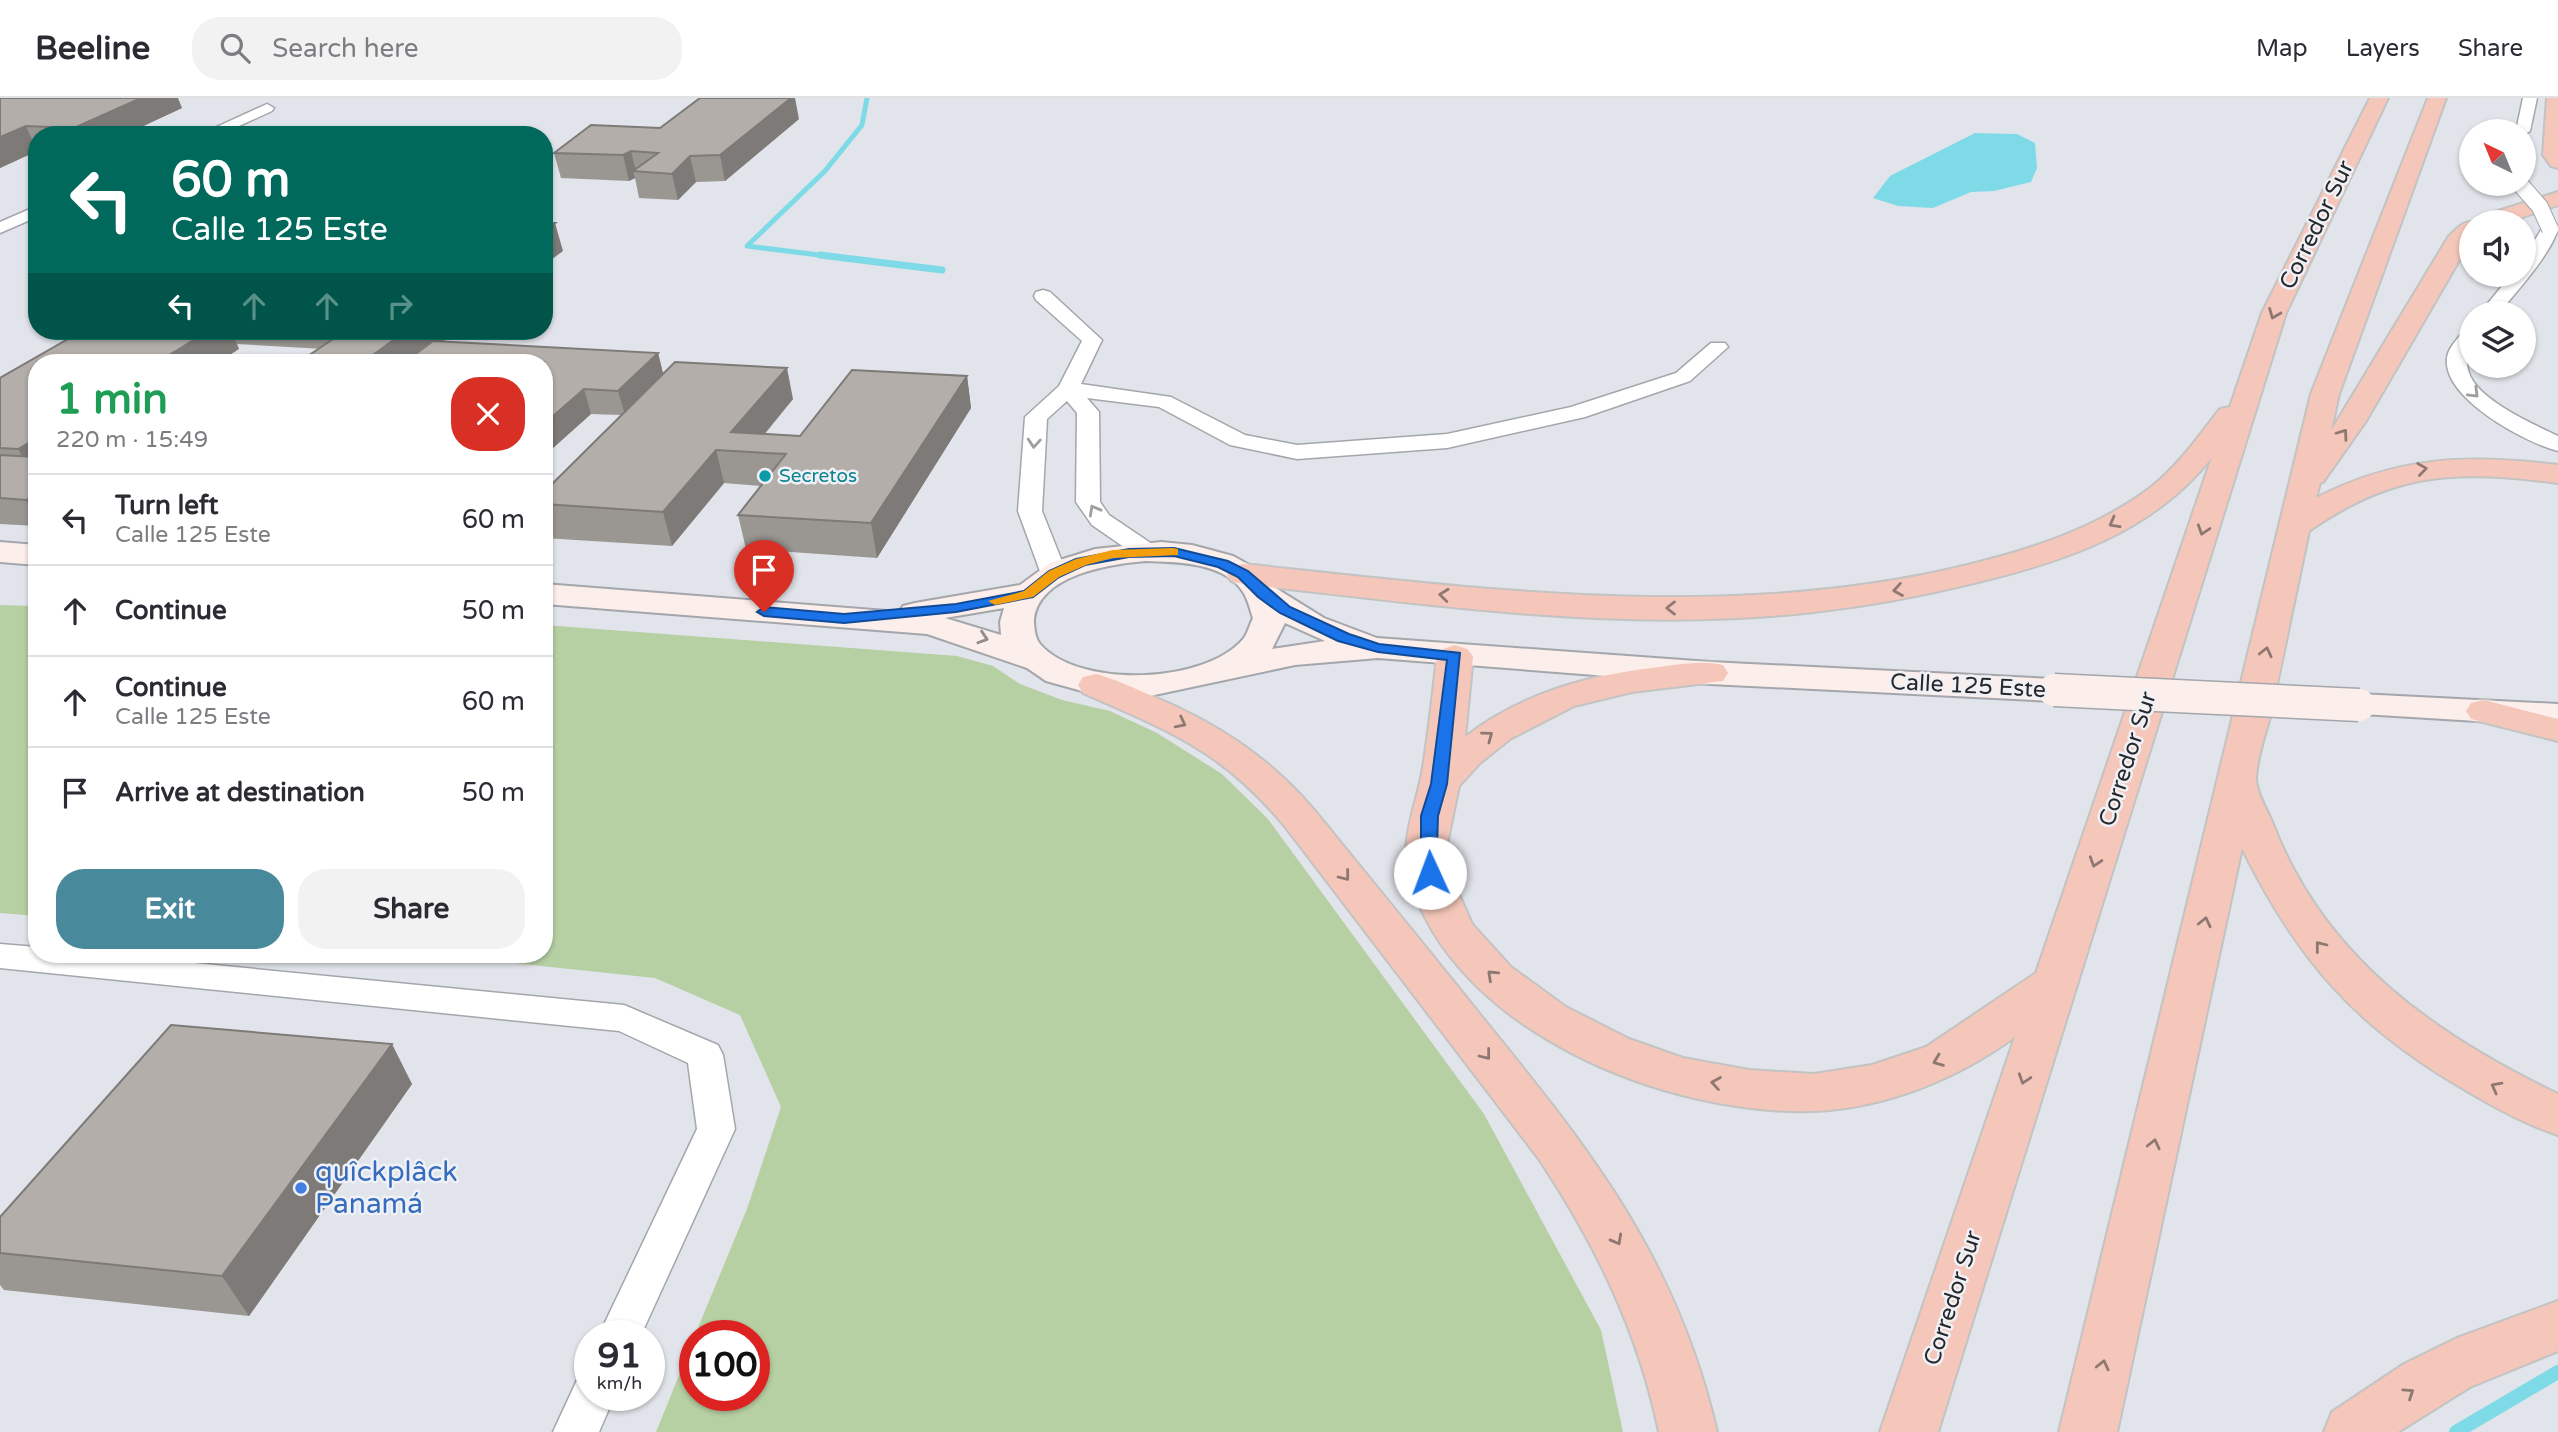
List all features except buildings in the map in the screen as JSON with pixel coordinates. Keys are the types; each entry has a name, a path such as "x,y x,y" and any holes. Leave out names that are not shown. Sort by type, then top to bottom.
{"highway":[{"name":"Corredor Sur","path":"1909,1432 2274,313 2379,98"},
{"path":"2088,1432 2325,394 2437,98"},
{"path":"2556,98 2553,155 2558,162"},
{"path":"2522,210 2558,198"},
{"path":"2303,489 2352,421 2459,239"},
{"path":"1253,584 1611,608 1801,604 1916,587 2026,560 2102,530 2134,512 2184,475 2248,391"},
{"path":"2295,527 2340,496 2376,480 2411,471 2463,466 2558,474"},
{"path":"1455,656 1439,784 1429,816 1430,873 1439,905 1455,936 1488,972 1525,1003 1579,1038 1636,1062 1693,1079 1759,1090 1821,1092 1870,1085 1951,1056 2056,982"},
{"path":"1439,784 1464,755 1494,731 1530,710 1570,694 1614,683 1710,673"},
{"path":"1096,685 1182,724 1235,755 1268,781 1301,820 1594,1197 1635,1271 1662,1336 1688,1432"},
{"path":"2484,711 2558,730"},
{"path":"2237,781 2264,858 2280,888 2331,961 2365,996 2432,1050 2496,1087 2558,1116"},
{"path":"2353,1432 2424,1383 2516,1339 2558,1326"}],"main road":[{"name":"Calle 125 Este","path":"1041,584 1081,562 1146,551 1200,556 1253,584 1312,625 1378,648"},
{"path":"0,552 28,554"},
{"path":"844,618 931,611 1041,584"},
{"path":"1034,659 1021,643 1016,627 1019,610 1041,584"},
{"path":"553,595 927,624 965,633 1034,659 1072,679 1096,685 1137,688 1180,684 1217,672 1245,655 1263,635 1269,614 1253,584"},
{"name":"Calle 125 Este","path":"1217,672 1295,654 1378,648 1455,656 1710,673 2558,715"}],"street":[{"path":"2526,119 2530,98"},
{"path":"226,126 267,108"},
{"path":"2531,196 2540,206 2550,229 2536,253"},
{"path":"0,228 28,215"},
{"path":"2499,301 2510,287"},
{"path":"1041,584 1030,511 1036,417 1068,389 1092,340 1043,296"},
{"path":"1068,389 1164,401 1238,440 1297,452 1447,441 1577,412 1683,377 1718,347"},
{"path":"2459,353 2459,374"},
{"path":"2462,378 2470,391 2520,426 2558,444"},
{"path":"1068,389 1088,412 1088,502 1100,520 1146,551"},
{"path":"0,957 28,960"},
{"path":"61,963 624,1018 705,1055 716,1129 627,1320"},
{"path":"576,1432 586,1411"}],"green space":[{"path":"0,605 28,606 28,915 0,913"},
{"path":"553,626 957,656 993,666 1020,684 1062,700 1110,711 1157,733 1222,774 1268,819 1484,1114 1601,1330 1623,1432 656,1432 679,1375 679,1411 770,1411 770,1320 701,1320 747,1209 781,1107 740,1015 655,978 514,963 553,963"}],"water":[{"path":"1975,133 2017,134 2035,143 2037,168 2031,182 1994,191 1971,192 1933,208 1898,206 1873,198 1890,176"}],"waterway":[{"path":"835,257 747,246 825,171 862,125 867,98"},
{"path":"820,255 942,270"},
{"path":"2456,1432 2558,1372"}],"slow traffic":[{"path":"995,601 1028,594 1054,574 1081,562 1113,554 1173,552"}],"place":[{"name":"Secretos","path":"765,476"},
{"name":"quîckplâck Panamá","path":"301,1188"}],"route":[{"path":"764,612 844,618 956,608 1028,594 1054,574 1081,562 1113,554 1174,552 1200,556 1223,564 1243,574 1263,594 1285,610 1343,638 1378,648 1455,656 1439,784 1429,816 1430,873"}]}
